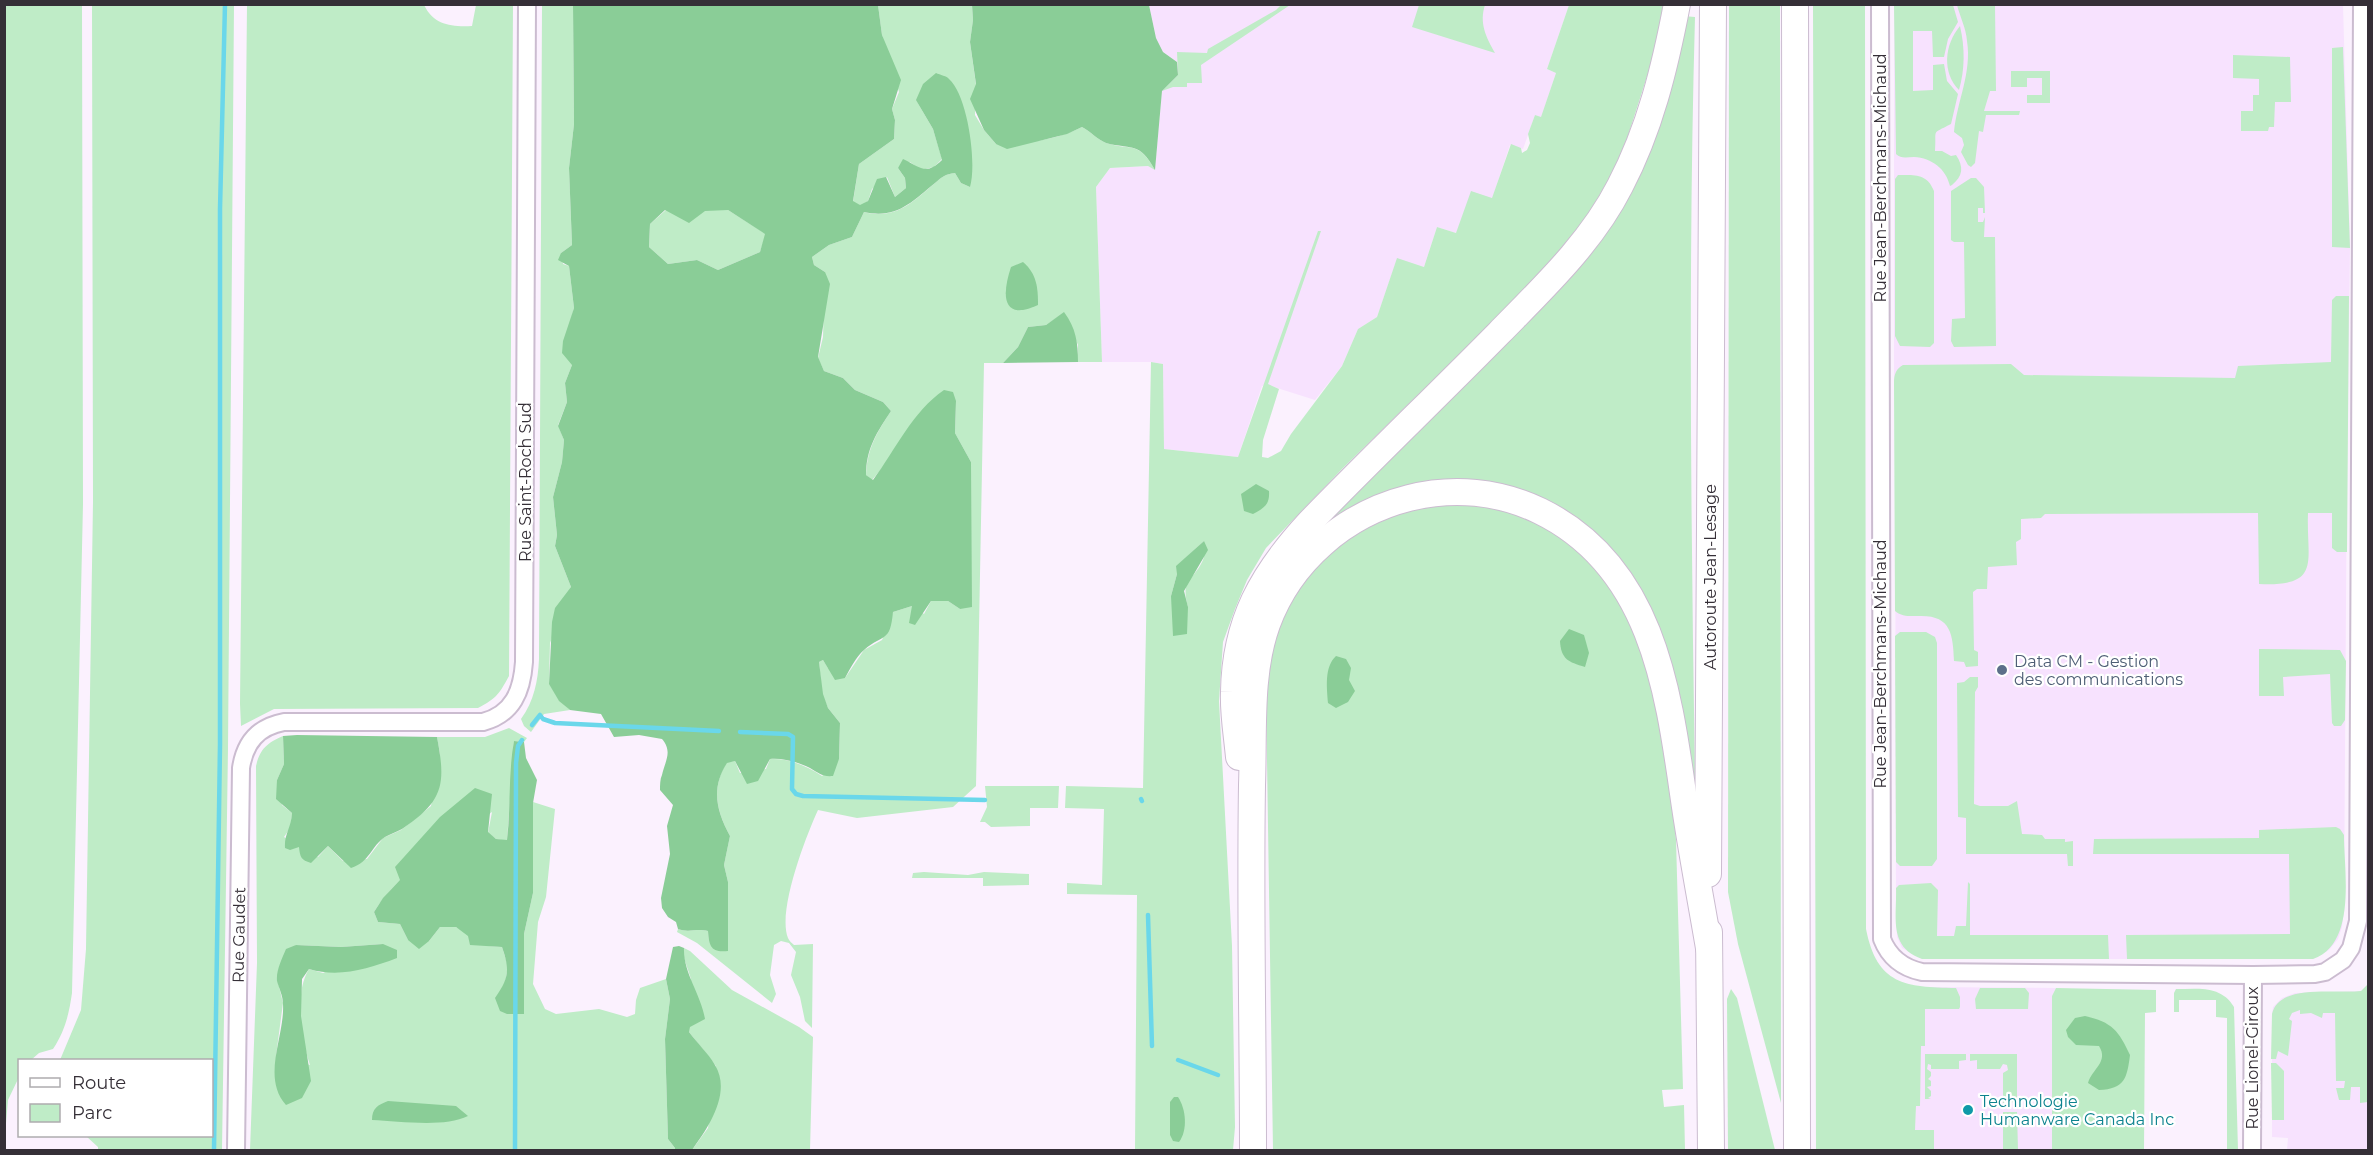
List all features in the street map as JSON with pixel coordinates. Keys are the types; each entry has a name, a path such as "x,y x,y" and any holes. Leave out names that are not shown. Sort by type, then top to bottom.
{"highway":[{"path":"1250,895 1234,692 1240,642 1253,600 1279,557 1308,523 1534,297 1571,257 1598,223 1620,188 1647,125 1666,62 1677,4"},
{"name":"Autoroute Jean-Lesage","path":"1711,1150 1709,948 1713,4"},
{"path":"1795,4 1797,1150"},
{"path":"1253,1150 1250,895 1255,682 1264,634 1278,601 1292,577 1312,554 1333,535 1360,517 1382,507 1414,497 1446,492 1474,492 1503,497 1529,506 1575,532 1608,564 1637,609 1660,667 1673,721 1709,948"}],"street":[{"name":"Rue Saint-Roch Sud","path":"265,728 293,722 483,722 504,713 518,694 524,662 527,4"},
{"name":"Rue Jean-Berchmans-Michaud","path":"1880,4 1882,939 1893,957 1912,970 1922,972 2253,975"},
{"name":"Rue Lionel-Giroux","path":"2252,1150 2253,975 2315,974 2334,967 2343,960 2351,948 2358,921 2365,27 2362,4"},
{"name":"Rue Gaudet","path":"236,1150 241,768 247,745 265,728"}],"shaded area":[{"path":"1149,5 1569,5 1547,69 1556,73 1541,118 1535,115 1523,149 1510,145 1492,199 1456,233 1437,227 1424,267 1397,259 1377,317 1358,329 1342,366 1315,400 1268,385 1262,386 1238,457 1164,449 1163,364 1102,362 1096,187 1110,168 1148,166 1155,169 1162,91 1177,62 1163,52 1156,38"},
{"path":"1894,5 2343,5 2350,248 2348,395 1894,383"},
{"path":"2347,454 2344,908 2338,939 2329,950 2313,959 1922,959 1902,948 1897,937 1896,915 1895,455"},
{"path":"1918,987 2056,988 2052,996 2052,1150 1934,1150 1934,1130 1915,1130"},
{"path":"2368,991 2368,1150 2287,1150 2288,1138 2272,1137 2273,1007 2282,998 2295,993"}],"green space":[{"path":"5,4 82,5 83,504 72,993 66,1022 53,1049 39,1053 32,1059 18,1059 18,1079 8,1100 5,1135"},
{"path":"92,5 234,5 222,1150 98,1150 98,1147 87,1137 213,1137 213,1059 60,1059 81,1010 86,949 93,502"},
{"path":"247,5 424,5 438,21 450,25 472,26 476,5 513,5 509,676 497,695 478,708 274,709 241,726"},
{"path":"542,5 573,5 574,124 569,168 572,245 561,253 563,264 569,266 574,308 570,323 572,365 565,383 567,402 558,425 564,440 562,462 553,497 557,535 555,546 571,587 550,643 549,683 559,700 570,710 544,714 531,732 524,726 521,719 534,690 539,659"},
{"path":"573,5 878,5 882,35 901,80 892,109 895,120 894,139 859,164 853,201 860,205 868,201 877,179 886,177 895,197 906,188 905,178 898,168 903,159 927,169 942,160 933,129 916,100 923,84 936,73 948,78 956,88 969,131 972,163 970,187 961,183 955,173 946,175 903,208 885,213 864,212 852,237 829,245 812,257 814,265 825,272 830,284 818,357 824,371 843,378 855,390 883,402 891,411 870,449 866,475 873,480 914,420 933,399 944,390 953,392 956,401 955,433 971,462 972,607 960,609 948,601 931,601 915,625 909,623 912,606 893,612 888,633 861,653 845,678 835,680 823,660 819,662 823,694 828,708 840,723 839,759 833,776 823,775 795,762 770,759 758,781 747,784 735,761 727,763 719,781 717,799 721,817 730,836 724,865 728,882 728,951 714,950 709,941 708,931 678,929 676,922 668,917 662,908 661,898 670,854 667,826 673,805 660,790 668,752 662,739 639,735 614,737 601,714 570,710 559,701 549,684 552,622 555,608 571,587 555,546 557,535 553,497 562,462 564,440 558,426 567,402 565,383 572,365 562,353 563,341 574,308 569,266 558,260 561,253 572,245 569,168 574,124","holes":["665,210 689,223 705,211 728,210 765,234 760,252 718,270 697,260 668,264 649,247 650,224"]},
{"path":"878,5 972,5 973,20 970,42 976,85 975,115 996,144 1040,140 1082,127 1106,143 1139,150 1155,170 1148,166 1110,168 1096,187 1102,362 1078,362 1078,345 1064,313 1046,325 1028,327 1018,347 1003,363 984,363 976,786 953,807 857,818 818,810 794,874 786,910 788,939 794,945 813,944 812,1028 805,1021 800,997 791,975 796,952 789,943 781,941 774,945 770,975 776,994 772,1003 697,943 677,932 678,929 708,931 709,940 728,882 724,865 730,836 721,817 717,799 719,781 727,762 735,761 740,773 766,769 770,759 791,761 822,776 839,759 840,723 828,708 822,694 819,662 823,660 828,668 845,678 864,650 882,640 893,612 912,606 924,614 931,601 948,601 960,609 971,462 955,433 956,401 883,467 872,480 866,475 868,457 877,434 891,411 883,402 855,390 843,378 824,371 818,358 823,337 825,272 814,265 812,257 829,245 852,237 864,212 885,214 894,212 911,203 946,175 955,173 961,183 970,187 916,100 933,129 942,159 934,167 921,170 910,162 898,168 905,178 906,188 895,197 887,177 872,189 868,201 861,206 853,202 859,164 894,139 895,120 892,109 899,92 882,35"},
{"path":"972,5 1149,5 1156,38 1163,52 1177,62 1178,75 1162,91 1155,170 1144,155 1134,148 1106,143 1082,127 1067,134 1007,149 996,144 984,130 970,99 976,84 970,42 973,20"},
{"path":"1281,5 1290,5 1201,65 1202,83 1187,83 1187,87 1173,87 1162,91 1178,75 1177,52 1207,53 1208,49"},
{"path":"1419,5 1485,5 1484,30 1495,53 1412,27"},
{"path":"1569,5 1664,5 1651,64 1626,142 1610,177 1566,247 1343,468 1266,548 1247,580 1223,642 1219,701 1232,946 1235,1127 1233,1150 1135,1150 1137,895 1067,894 1067,883 1102,885 1104,809 1065,808 1066,786 1143,788 1151,362 1163,364 1164,449 1238,457 1318,231 1321,231 1268,384 1279,389 1263,440 1262,457 1268,458 1281,451 1342,366 1358,329 1377,317 1397,258 1424,267 1437,227 1456,233 1471,191 1492,198 1511,144 1521,148 1522,153 1527,150 1530,143 1528,134 1535,115 1541,117 1556,73 1547,69","holes":["1204,541 1203,560 1187,585 1188,607 1171,596 1177,566"]},
{"path":"1729,5 1780,5 1781,1103 1738,944 1728,892"},
{"path":"1813,5 1865,5 1866,929 1871,948 1886,972 1908,984 1956,988 1960,997 1959,1009 1925,1009 1925,1046 1921,1046 1920,1106 1916,1106 1915,1130 1934,1130 1934,1150 1816,1150"},
{"path":"1894,5 1953,5 1958,22 1948,39 1944,57 1933,57 1932,31 1913,31 1913,91 1933,90 1933,65 1944,64 1947,81 1958,94 1951,124 1937,131 1935,135 1935,151 1942,151 1951,156 1956,155 1960,163 1960,175 1950,186 1942,170 1932,162 1896,154"},
{"path":"1957,5 1995,5 1996,91 1990,91 1984,111 2020,111 2019,115 1986,115 1983,132 1979,131 1975,163 1971,167 1961,152 1964,145 1962,138 1954,132 1966,76 1968,53"},
{"path":"1683,16 1695,17 1691,492 1695,778 1690,777 1680,696 1628,572 1610,548 1590,528 1549,503 1373,498 1287,559 1575,271 1598,245 1618,213"},
{"path":"1960,26 1964,58 1959,90 1950,76 1947,59 1951,42"},
{"path":"2343,47 2350,248 2332,247 2332,48"},
{"path":"2233,55 2290,57 2291,102 2275,102 2274,127 2269,127 2268,131 2241,131 2241,111 2253,111 2253,95 2259,95 2259,79 2233,78"},
{"path":"2011,71 2050,71 2050,103 2027,103 2027,95 2042,95 2042,78 2027,78 2027,87 2011,87"},
{"path":"1898,175 1915,175 1924,178 1934,191 1934,343 1930,347 1900,346 1895,336 1895,179"},
{"path":"1971,178 1976,178 1984,187 1985,213 1983,213 1983,208 1978,208 1978,222 1983,222 1985,217 1984,237 1995,237 1996,346 1954,347 1951,341 1952,319 1965,318 1964,242 1951,240 1951,191"},
{"path":"666,210 728,210 766,234 760,252 718,270 697,260 668,264 649,247 650,224"},
{"path":"1023,262 1031,271 1036,282 1038,305 1017,310 1011,308 1007,302 1006,287 1011,267"},
{"path":"2336,296 2349,296 2347,552 2337,552 2332,548 2332,513 2308,513 2307,568 2302,576 2279,584 2259,584 2258,513 2045,514 2041,518 2021,519 2021,539 2016,542 2017,565 1988,567 1987,589 1977,589 1973,592 1974,650 1978,652 1978,666 1966,667 1964,662 1954,661 1951,635 1944,623 1938,619 1906,616 1895,611 1894,377 1903,365 2011,364 2024,375 2235,378 2238,366 2331,362 2332,300"},
{"path":"1064,312 1076,336 1078,362 1003,363 1018,347 1028,327 1046,325"},
{"path":"1256,484 1269,491 1269,496 1266,505 1253,514 1244,511 1241,494"},
{"path":"1452,504 1489,506 1522,516 1555,534 1586,558 1613,589 1635,629 1651,677 1671,785 1676,840 1683,1089 1662,1090 1664,1107 1684,1105 1685,1150 1273,1150 1266,696 1275,638 1281,619 1304,581 1338,547 1377,521 1399,512 1424,506"},
{"path":"1204,541 1208,550 1184,591 1188,607 1187,634 1173,636 1171,596 1177,574 1176,566"},
{"path":"1569,629 1584,635 1589,653 1585,667 1570,661 1562,652 1560,641"},
{"path":"1900,632 1926,632 1935,637 1937,643 1937,859 1932,866 1900,866 1896,862 1895,636"},
{"path":"2259,649 2340,650 2346,661 2345,720 2341,726 2334,726 2332,723 2330,674 2283,677 2284,696 2259,696"},
{"path":"1336,656 1346,659 1351,668 1349,680 1355,691 1348,702 1336,708 1328,703 1327,684 1328,672"},
{"path":"1970,677 1978,677 1978,687 1975,692 1974,804 2008,806 2017,801 2022,834 2042,835 2045,839 2065,839 2065,842 2073,841 2073,866 2068,866 2067,854 1966,854 1966,818 1958,817 1957,683 1964,682"},
{"path":"509,728 527,738 524,742 514,741 507,841 496,839 488,833 492,812 428,857 398,882 374,912 378,922 400,924 408,940 429,941 440,927 456,927 489,946 502,947 508,966 505,984 524,1014 524,934 533,893 533,802 555,809 546,897 538,922 533,984 545,1009 556,1014 599,1009 627,1017 635,1014 640,988 666,979 670,999 665,1039 668,1139 675,1150 250,1150 257,963 256,766 262,751 268,744 283,736 284,764 277,780 282,805 292,813 291,827 284,837 318,857 328,846 343,861 367,859 383,838 401,830 431,806 440,754 437,737 485,737","holes":["383,944 323,973 309,969 304,979 300,1003 304,1042 310,1065 276,1056 283,1003 277,978 296,945 341,947"]},
{"path":"283,736 437,737 441,767 439,790 434,800 416,819 380,841 357,865 351,868 328,846 311,863 308,862 302,858 299,847 290,850 285,848 292,813 276,799 277,780 284,764"},
{"path":"514,741 524,742 526,758 537,780 533,803 533,893 524,934 524,1014 507,1014 500,1011 495,998 507,974 502,947 470,945 468,936 456,927 440,927 419,949 408,940 400,924 378,922 374,912 383,898 400,880 395,867 440,817 475,788 492,794 488,832 496,839 507,840"},
{"path":"985,786 1059,786 1058,808 1030,808 1030,826 991,827 985,822 980,822 987,807"},
{"path":"2336,827 2344,835 2345,905 2336,939 2327,951 2313,959 2127,959 2126,935 2290,934 2289,854 2093,854 2094,839 2259,838 2259,830"},
{"path":"984,872 1029,874 1029,885 983,886 983,878 912,878 913,873 968,875"},
{"path":"1968,882 1970,884 1970,935 2108,935 2109,959 1922,959 1911,954 1899,939 1896,920 1896,888 1899,885 1931,883 1938,890 1937,936 1954,936 1956,926 1966,926"},
{"path":"383,944 397,950 397,958 353,971 331,973 309,969 302,979 301,1016 311,1081 302,1098 286,1105 275,1082 275,1069 283,1016 282,995 277,977 286,949 296,945 341,947"},
{"path":"673,947 684,948 686,966 705,1019 690,1027 689,1032 715,1065 720,1076 721,1087 711,1121 692,1150 675,1150 668,1139 665,1039 670,999 666,979"},
{"path":"684,948 732,990 813,1037 810,1150 692,1150 708,1128 716,1066 689,1032 691,979 684,958"},
{"path":"2368,984 2368,1102 2360,1103 2360,1087 2351,1087 2350,1100 2339,1100 2336,1088 2344,1088 2345,1081 2336,1081 2335,1013 2323,1013 2322,1018 2311,1013 2300,1014 2300,1010 2292,1013 2289,1019 2292,1021 2288,1056 2278,1051 2276,1059 2271,1059 2272,1014 2277,1004 2296,994 2361,991"},
{"path":"1980,988 2025,988 2029,993 2028,1009 1976,1009 1975,999"},
{"path":"2056,988 2156,990 2156,1012 2145,1013 2144,1150 2052,1150 2052,996"},
{"path":"1731,989 1737,998 1775,1150 1728,1150 1727,999"},
{"path":"2176,989 2201,989 2216,992 2229,1000 2234,1007 2238,1150 2227,1150 2227,1018 2216,1017 2216,1000 2179,1000 2179,1012 2174,1012"},
{"path":"2085,1016 2102,1021 2114,1029 2130,1055 2126,1076 2119,1085 2099,1090 2088,1083 2101,1061 2102,1052 2099,1046 2076,1045 2068,1037 2066,1030 2075,1018"},
{"path":"1925,1054 1966,1054 1966,1060 1959,1061 1959,1069 1931,1069 1931,1065 1928,1064 1927,1069 1931,1072 1931,1076 1928,1079 1931,1081 1931,1086 1927,1087 1931,1091 1931,1096 1928,1098 1931,1099 1925,1099"},
{"path":"1970,1054 2017,1054 2017,1102 2003,1103 2003,1073 2008,1070 2007,1065 2003,1064 2000,1069 1977,1069 1977,1060 1970,1061"},
{"path":"2271,1063 2276,1063 2284,1071 2284,1120 2272,1120"},
{"path":"1174,1097 1178,1097 1184,1113 1184,1132 1179,1142 1173,1141 1170,1135 1170,1102"},
{"path":"388,1101 456,1106 468,1116 458,1120 434,1123 372,1120 376,1108"},
{"path":"2003,1112 2017,1112 2018,1150 2003,1150"}],"waterway":[{"path":"214,1150 220,745 220,209 225,4"},
{"path":"532,725 540,715 543,719 555,723 719,731"},
{"path":"740,732 788,734 793,737 792,789 796,794 803,796 985,800"},
{"path":"515,1150 516,763 518,746 522,740"},
{"path":"1148,915 1152,1046"},
{"path":"1178,1060 1218,1075"}],"place":[{"name":"Data CM - Gestion des communications","path":"2002,670"},
{"name":"Technologie Humanware Canada Inc","path":"1968,1110"}]}
